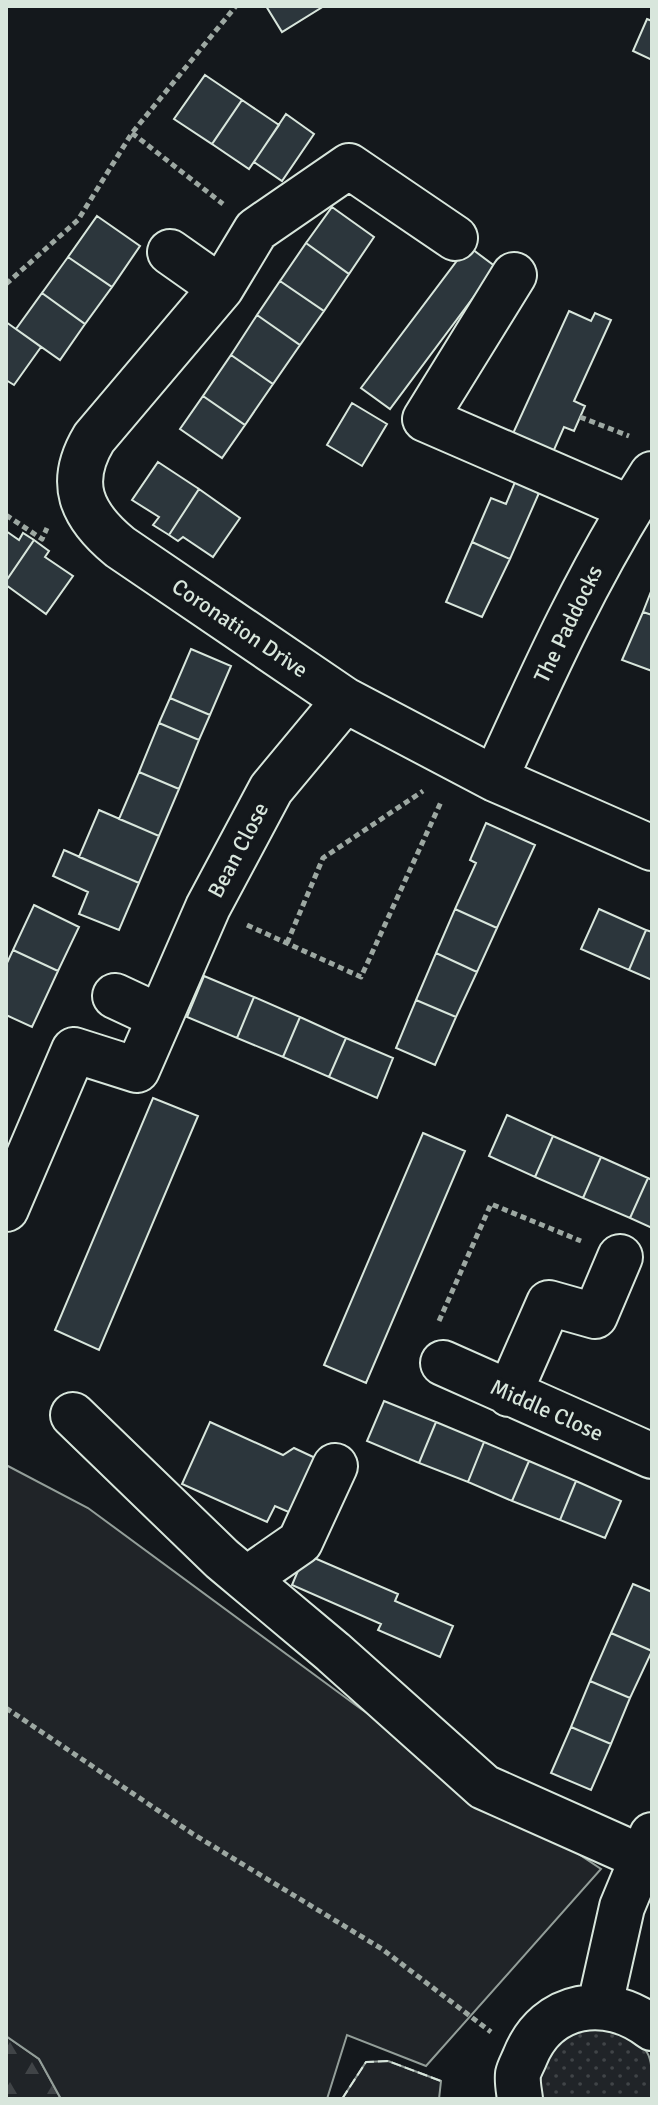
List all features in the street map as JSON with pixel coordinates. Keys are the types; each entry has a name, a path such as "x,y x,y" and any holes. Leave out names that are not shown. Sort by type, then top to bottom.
{"street":[{"path":"256,230 349,166 455,238"},
{"name":"Coronation Drive","path":"256,230 221,288 94,438 83,456 80,494 87,511 101,532 120,547 345,700 495,779 652,848"},
{"path":"170,252 221,288"},
{"path":"514,275 425,419 640,474"},
{"name":"The Paddocks","path":"495,779 568,618 640,474"},
{"name":"Bean Close","path":"6,1209 74,1050 137,1070 208,907 271,789 345,700"},
{"path":"115,996 160,1017"},
{"path":"509,1394 549,1303 595,1316 620,1257"},
{"name":"Middle Close","path":"438,1347 509,1394 652,1456"},
{"path":"73,1415 222,1559 248,1578 484,1787 647,1846 622,1907 600,2005"},
{"path":"248,1578 300,1542 335,1466"},
{"path":"520,2099 518,2074 533,2037 566,2011 600,2005 633,2014 652,2028"}],"path":[{"path":"6,284 78,220 132,133 236,6"},
{"path":"132,133 256,230"},
{"path":"580,417 640,474"},
{"path":"208,907 361,977 441,801 423,791 323,858 287,943"},
{"path":"438,1347 491,1204 620,1257"},
{"path":"6,1708 193,1834 382,1949 492,2033"}],"green space":[{"path":"6,1465 88,1508 361,1709 601,1869 426,2066 347,2035 327,2099 61,2099 39,2059 6,2036"},
{"path":"610,2027 635,2041 648,2053 652,2071 652,2099 541,2099 544,2066 556,2046 573,2032 584,2028"},
{"path":"6,2036 39,2059 61,2099 6,2099"},
{"path":"388,2061 441,2081 439,2099 342,2099 366,2062"}],"building":[{"path":"266,6 324,6 282,32"},
{"path":"647,19 652,21 652,60 633,51"},
{"path":"205,75 242,100 212,144 174,119"},
{"path":"242,100 279,125 249,169 212,144"},
{"path":"286,114 314,134 282,181 254,162"},
{"path":"332,207 374,237 349,274 306,243"},
{"path":"97,216 140,246 112,287 68,257"},
{"path":"306,243 349,274 324,311 280,281"},
{"path":"468,246 496,267 390,409 361,388"},
{"path":"68,257 112,287 85,324 42,293"},
{"path":"280,281 324,311 300,345 257,315"},
{"path":"42,293 85,324 60,360 16,329"},
{"path":"569,311 591,321 595,313 611,320 574,401 585,406 574,431 564,427 550,459 510,440"},
{"path":"257,315 300,345 273,384 231,355"},
{"path":"6,322 41,347 14,385 6,380"},
{"path":"231,355 273,384 245,425 203,396"},
{"path":"203,396 245,425 222,458 180,429"},
{"path":"352,403 387,424 362,466 327,445"},
{"path":"158,462 199,489 169,535 153,525 159,517 132,500"},
{"path":"515,482 539,493 510,559 472,542 491,498 506,504"},
{"path":"199,489 240,518 213,557 183,537 178,541 169,535"},
{"path":"6,531 19,540 23,533 34,540 6,581"},
{"path":"34,540 49,551 45,557 73,576 46,614 6,585"},
{"path":"472,542 510,559 482,617 446,602"},
{"path":"652,589 652,615 643,612"},
{"path":"643,612 652,615 652,671 622,660"},
{"path":"191,649 231,666 210,715 170,698"},
{"path":"170,698 210,715 199,740 159,723"},
{"path":"159,723 199,740 179,789 139,772"},
{"path":"139,772 179,789 159,836 119,819"},
{"path":"99,810 159,836 139,883 79,857"},
{"path":"486,823 535,845 497,928 455,909 476,863 470,860"},
{"path":"64,850 139,883 119,930 79,914 88,892 53,876"},
{"path":"34,905 79,927 58,971 13,950"},
{"path":"455,909 497,928 477,972 436,953"},
{"path":"599,909 646,930 629,970 581,949"},
{"path":"646,930 652,932 652,980 629,970"},
{"path":"13,950 58,971 32,1027 6,1015 6,965"},
{"path":"436,953 477,972 456,1017 416,1000"},
{"path":"204,976 254,997 237,1038 187,1017"},
{"path":"254,997 300,1017 283,1057 237,1038"},
{"path":"416,1000 456,1017 435,1065 396,1048"},
{"path":"300,1017 346,1038 329,1077 283,1057"},
{"path":"346,1038 393,1058 377,1098 329,1077"},
{"path":"153,1098 198,1116 99,1350 55,1330"},
{"path":"507,1115 553,1136 535,1177 489,1156"},
{"path":"423,1133 465,1151 366,1383 324,1365"},
{"path":"553,1136 601,1157 583,1198 535,1177"},
{"path":"601,1157 648,1178 630,1218 583,1198"},
{"path":"648,1178 652,1180 652,1228 630,1218"},
{"path":"384,1401 436,1422 419,1463 367,1441"},
{"path":"210,1422 283,1455 294,1448 324,1462 300,1517 275,1506 267,1522 182,1484"},
{"path":"436,1422 484,1442 468,1482 419,1463"},
{"path":"484,1442 529,1461 512,1501 468,1482"},
{"path":"529,1461 576,1481 560,1520 512,1501"},
{"path":"576,1481 621,1501 605,1538 560,1520"},
{"path":"305,1554 398,1594 395,1601 453,1626 440,1657 378,1630 381,1624 292,1585"},
{"path":"633,1584 652,1592 652,1651 611,1633"},
{"path":"611,1633 652,1651 630,1698 590,1681"},
{"path":"590,1681 630,1698 611,1744 571,1727"},
{"path":"571,1727 611,1744 591,1790 551,1773"}],"fence":[{"path":"342,2099 366,2062 388,2061 441,2081"}]}
